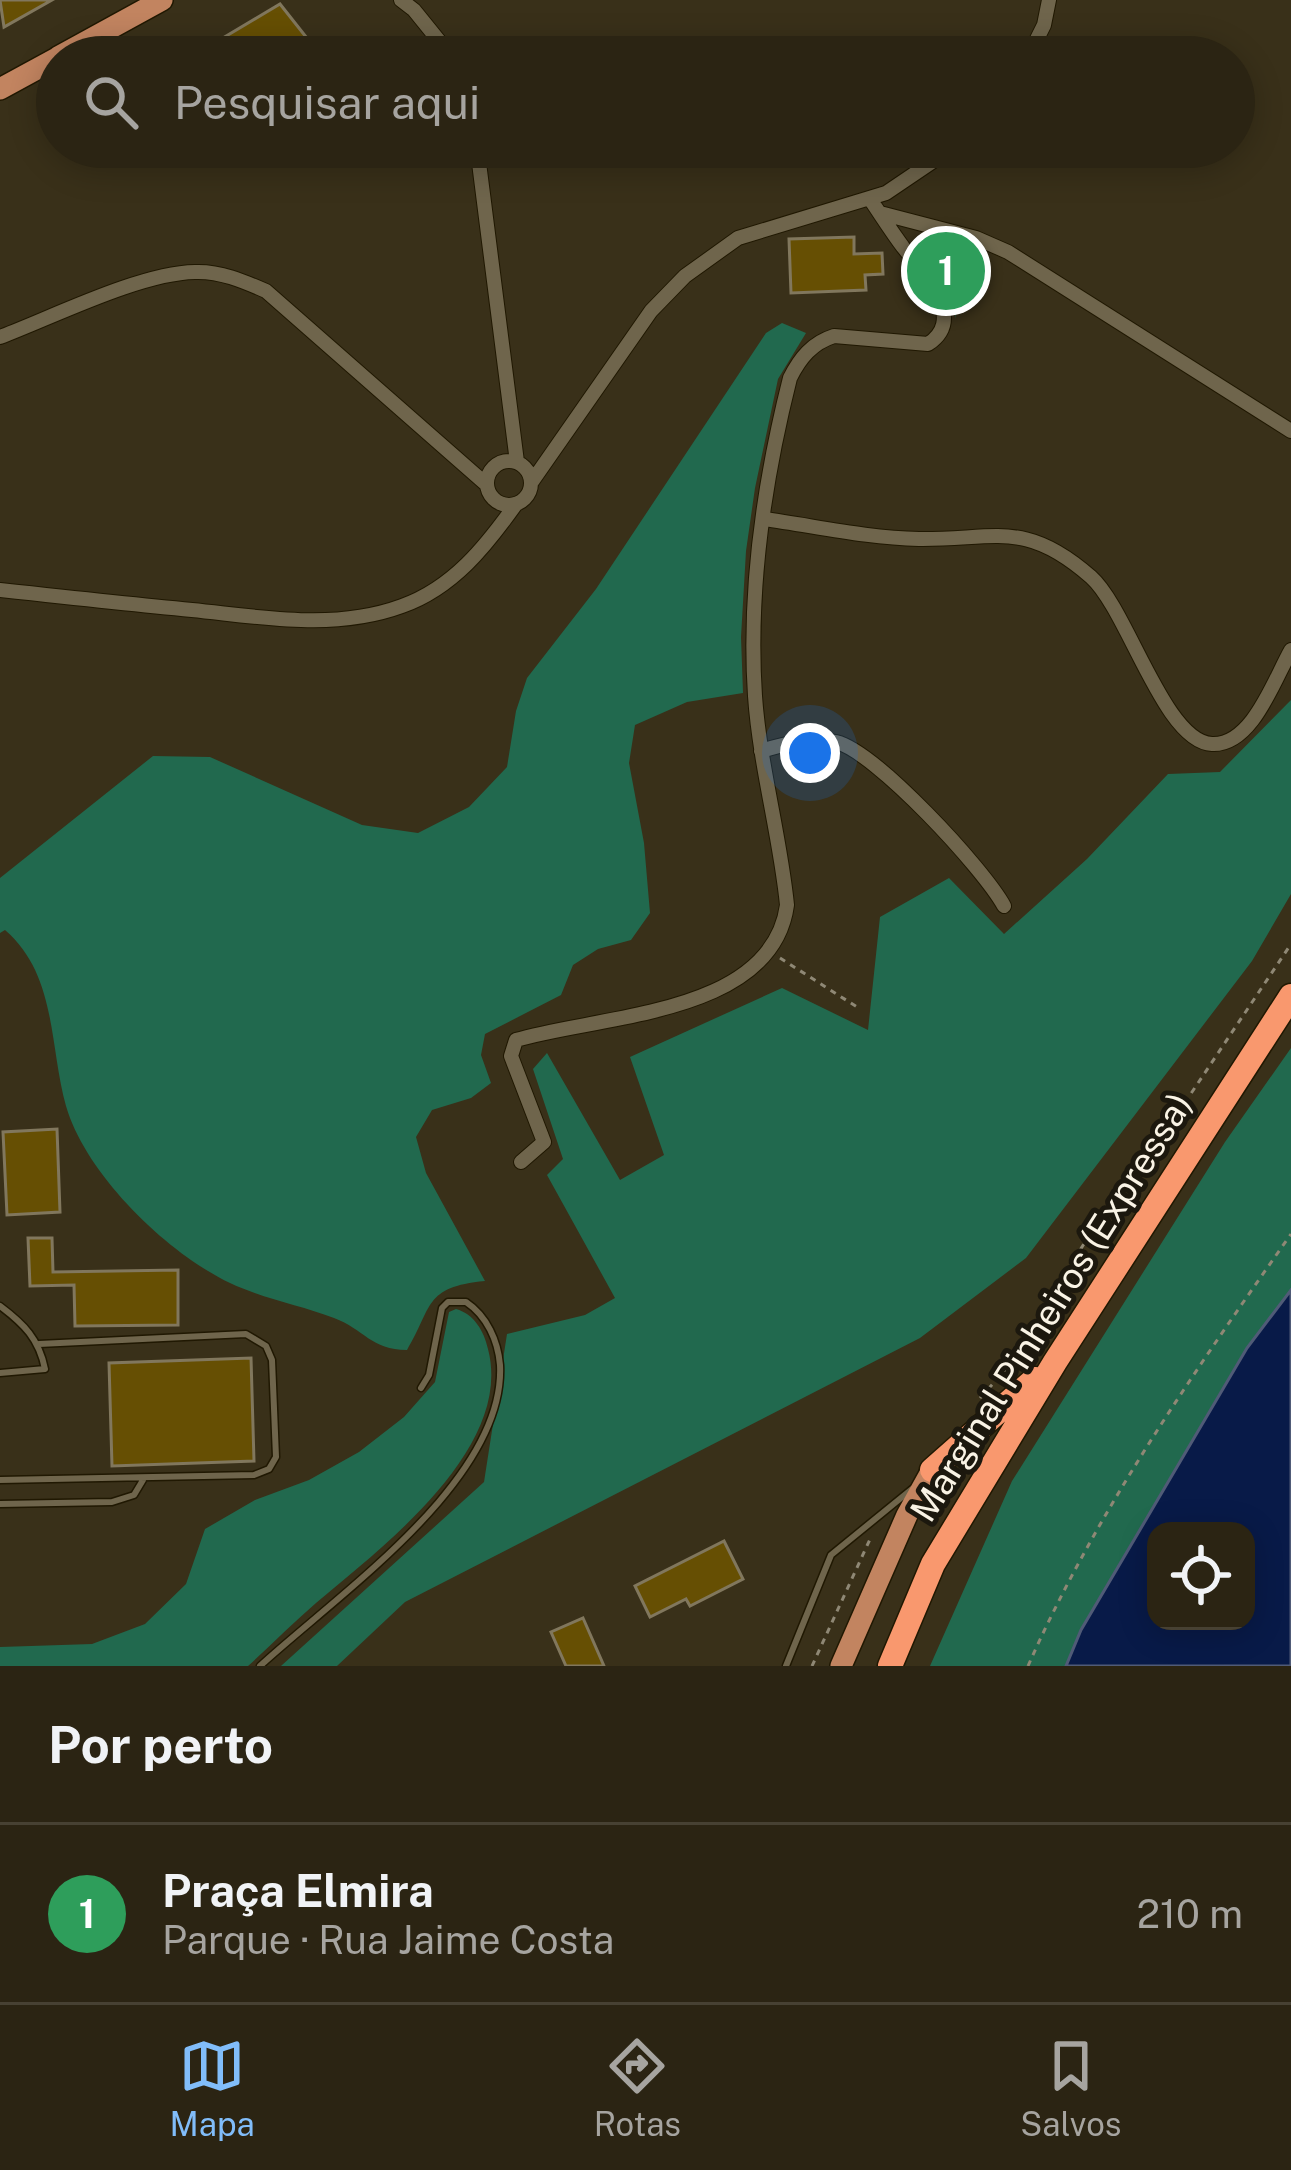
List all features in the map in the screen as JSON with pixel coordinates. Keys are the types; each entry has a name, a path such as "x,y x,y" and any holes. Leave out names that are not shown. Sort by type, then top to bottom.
{"highway":[{"name":"Marginal Pinheiros (Expressa)","path":"890,1666 934,1564 1054,1362 1291,996"},
{"path":"932,1470 1054,1362"}],"main road":[{"path":"96,36 162,0"},
{"path":"0,89 36,69"},
{"path":"841,1666 907,1515 932,1470"}],"street":[{"path":"401,0 435,36"},
{"path":"1038,36 1049,0"},
{"path":"0,590 280,619 346,621 405,605 478,557 527,496 511,429 480,168"},
{"path":"489,478 544,462 651,311 685,276 738,238 870,199 926,168"},
{"path":"521,1162 544,1142 511,1056 516,1040 689,1000 739,977 769,950 782,928 787,905 761,751 754,635 764,519 790,378 809,350 834,336 921,345 940,333 942,307 932,283 870,199"},
{"path":"880,213 976,238 1008,252 1291,430"},
{"path":"0,337 150,280 194,272 230,276 266,291 462,462 489,478 497,501 495,534"},
{"path":"497,501 516,504"},
{"path":"764,519 919,538 986,534 1042,542 1097,582 1123,620 1174,718 1200,741 1214,744 1240,734 1291,650"},
{"path":"761,751 788,743 825,741 862,753 974,866 1004,906"}],"lane":[{"path":"260,1666 415,1531 479,1442 500,1394 499,1356 486,1322 466,1302 448,1301 442,1308 429,1375 421,1388"},
{"path":"0,1306 39,1344 45,1369 0,1373"},
{"path":"0,1480 254,1474 269,1469 276,1457 272,1360 266,1346 246,1334 39,1344"},
{"path":"786,1666 831,1555 932,1470"},
{"path":"0,1504 112,1502 134,1495 143,1480"}],"path":[{"path":"978,1401 1008,1367 1127,1174 1184,1104 1291,944"},
{"path":"769,950 857,1007"},
{"path":"1028,1666 1059,1596 1170,1412 1291,1234"},
{"path":"812,1666 882,1516"}],"green space":[{"path":"923,239 954,249 956,319 950,288 917,244"},
{"path":"782,323 806,333 778,379 755,488 746,551 743,693 687,702 635,725 629,763 644,843 650,913 631,940 598,949 573,965 561,995 485,1034 481,1055 491,1083 471,1098 432,1110 416,1137 426,1173 485,1281 440,1294 407,1350 385,1347 334,1318 243,1289 206,1270 132,1209 91,1159 76,1132 66,1106 43,989 22,948 5,930 0,933 0,878 153,756 210,757 362,825 418,833 469,807 507,767 527,678 596,589 766,333"},
{"path":"1291,700 1291,894 1252,961 1026,1258 920,1338 405,1602 337,1666 281,1666 484,1482 507,1334 585,1315 615,1298 547,1175 563,1159 533,1069 547,1053 620,1180 664,1155 630,1057 782,988 868,1030 880,917 949,878 1004,934 1087,859 1168,774 1220,772"},
{"path":"1291,1048 1291,1290 1247,1348 1081,1630 1066,1666 930,1666 1012,1481 1225,1142"},
{"path":"456,1309 473,1319 484,1336 491,1386 481,1423 462,1459 406,1525 248,1666 0,1666 0,1647 92,1644 145,1624 186,1584 205,1529 359,1452 404,1417 435,1382 449,1312"}],"water":[{"path":"1291,1290 1291,1666 1066,1666 1081,1630 1247,1348"}],"building":[{"path":"0,0 52,0 4,27"},
{"path":"280,4 305,36 226,36"},
{"path":"854,237 854,254 882,253 883,274 865,275 866,290 791,293 789,239"},
{"path":"57,1129 60,1212 7,1215 3,1132"},
{"path":"28,1238 52,1238 53,1272 178,1270 178,1325 75,1326 74,1285 30,1286"},
{"path":"251,1358 254,1461 112,1466 109,1363"},
{"path":"724,1541 743,1579 690,1606 686,1599 650,1617 635,1586"},
{"path":"583,1618 604,1666 566,1666 551,1632"}],"place":[{"name":"Praça Elmira","path":"946,271"}]}
